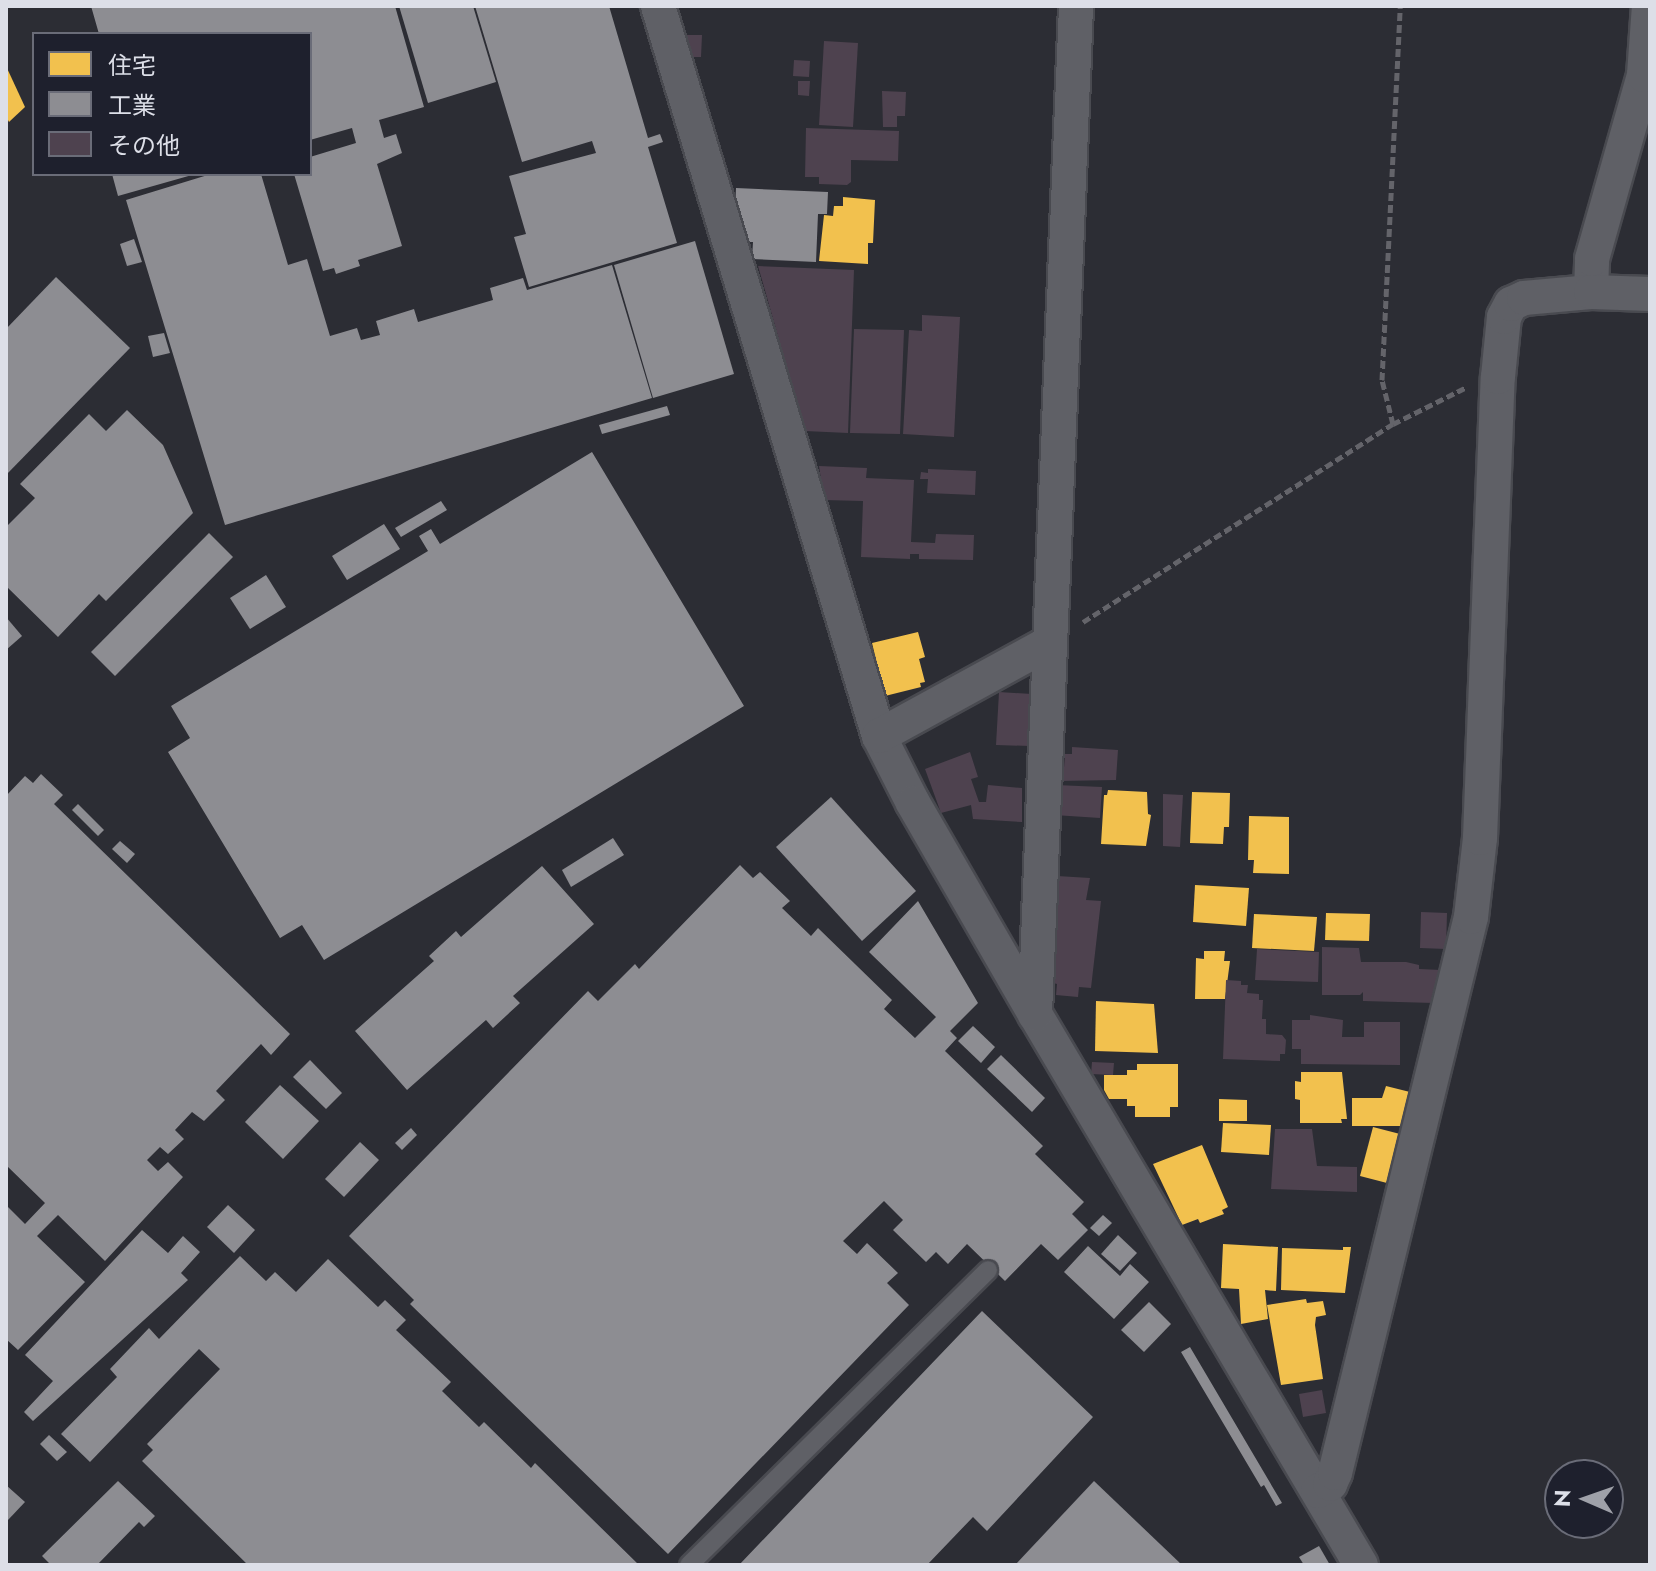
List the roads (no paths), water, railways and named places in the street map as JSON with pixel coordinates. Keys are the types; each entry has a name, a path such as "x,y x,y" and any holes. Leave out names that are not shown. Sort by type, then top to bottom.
{"street":[{"path":"658,6 879,736 913,803 1035,1014 1361,1565"},
{"path":"1035,1014 1076,6"},
{"path":"1591,292 1592,259 1644,75 1649,6"},
{"path":"1318,1491 1330,1484 1335,1473 1471,917 1480,838 1498,377 1504,317 1511,304 1524,298 1591,292 1650,294"},
{"path":"879,736 1049,643"}],"lane":[{"path":"689,1565 988,1270"}]}
